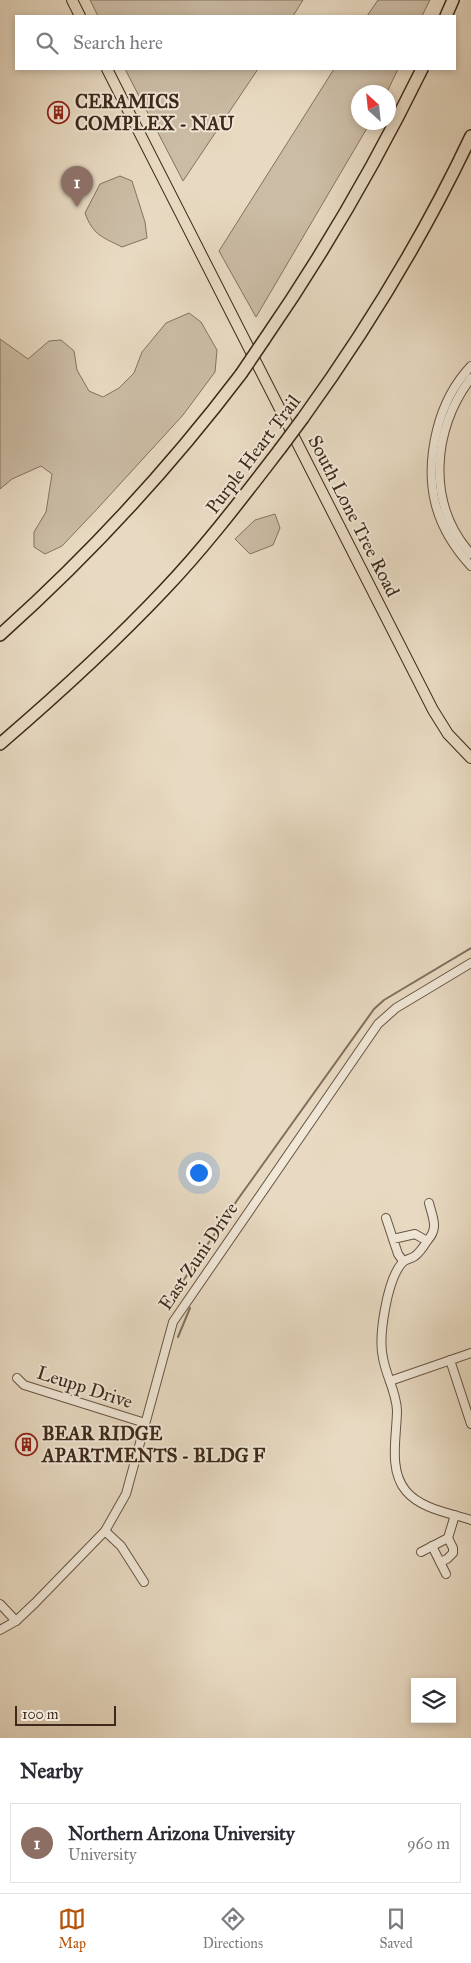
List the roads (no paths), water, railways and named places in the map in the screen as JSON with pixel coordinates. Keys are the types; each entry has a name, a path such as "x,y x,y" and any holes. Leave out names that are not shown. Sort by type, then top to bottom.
{"highway":[{"path":"446,15 452,0"},
{"path":"0,635 98,542 179,452 241,374 341,222 400,114 422,70"},
{"name":"Purple Heart Trail","path":"0,744 76,676 164,590 225,520 280,449 340,366 406,261 471,136"}],"main road":[{"path":"72,0 80,15"},
{"name":"South Lone Tree Road","path":"108,70 433,710 448,734 471,758"}],"street":[{"path":"471,366 457,383 442,411 431,464 431,487 438,513 451,539 471,566"},
{"path":"471,378 459,396 446,426 440,454 439,473 440,492 445,509 458,536 471,554"},
{"name":"East Zuni Drive","path":"0,1630 16,1621 105,1531 126,1494 173,1322 378,1024 396,1008 471,963"},
{"path":"429,1203 435,1229 433,1235 414,1256 403,1261 387,1298 382,1340 383,1359 397,1409 396,1469 402,1485 410,1496 422,1504 471,1520"},
{"path":"386,1218 398,1254 403,1261"},
{"path":"393,1239 415,1234 428,1241"},
{"path":"390,1381 471,1353"},
{"path":"450,1360 471,1424"},
{"name":"Leupp Drive","path":"17,1378 24,1385 145,1424"},
{"path":"440,1562 447,1559 453,1553 453,1548 448,1538 455,1515"},
{"path":"105,1531 122,1546 144,1582"},
{"path":"421,1552 448,1538"},
{"path":"432,1546 446,1574"},
{"path":"0,1604 16,1621"}],"waterway":[{"path":"179,1293 179,1287 238,1199 374,1009 384,1000 471,948"},
{"path":"178,1337 190,1308"}],"place":[{"name":"CERAMICS COMPLEX - NAU","path":"59,112"},
{"name":"Northern Arizona University","path":"77,207"},
{"name":"BEAR RIDGE APARTMENTS - BLDG F","path":"26,1444"}]}
